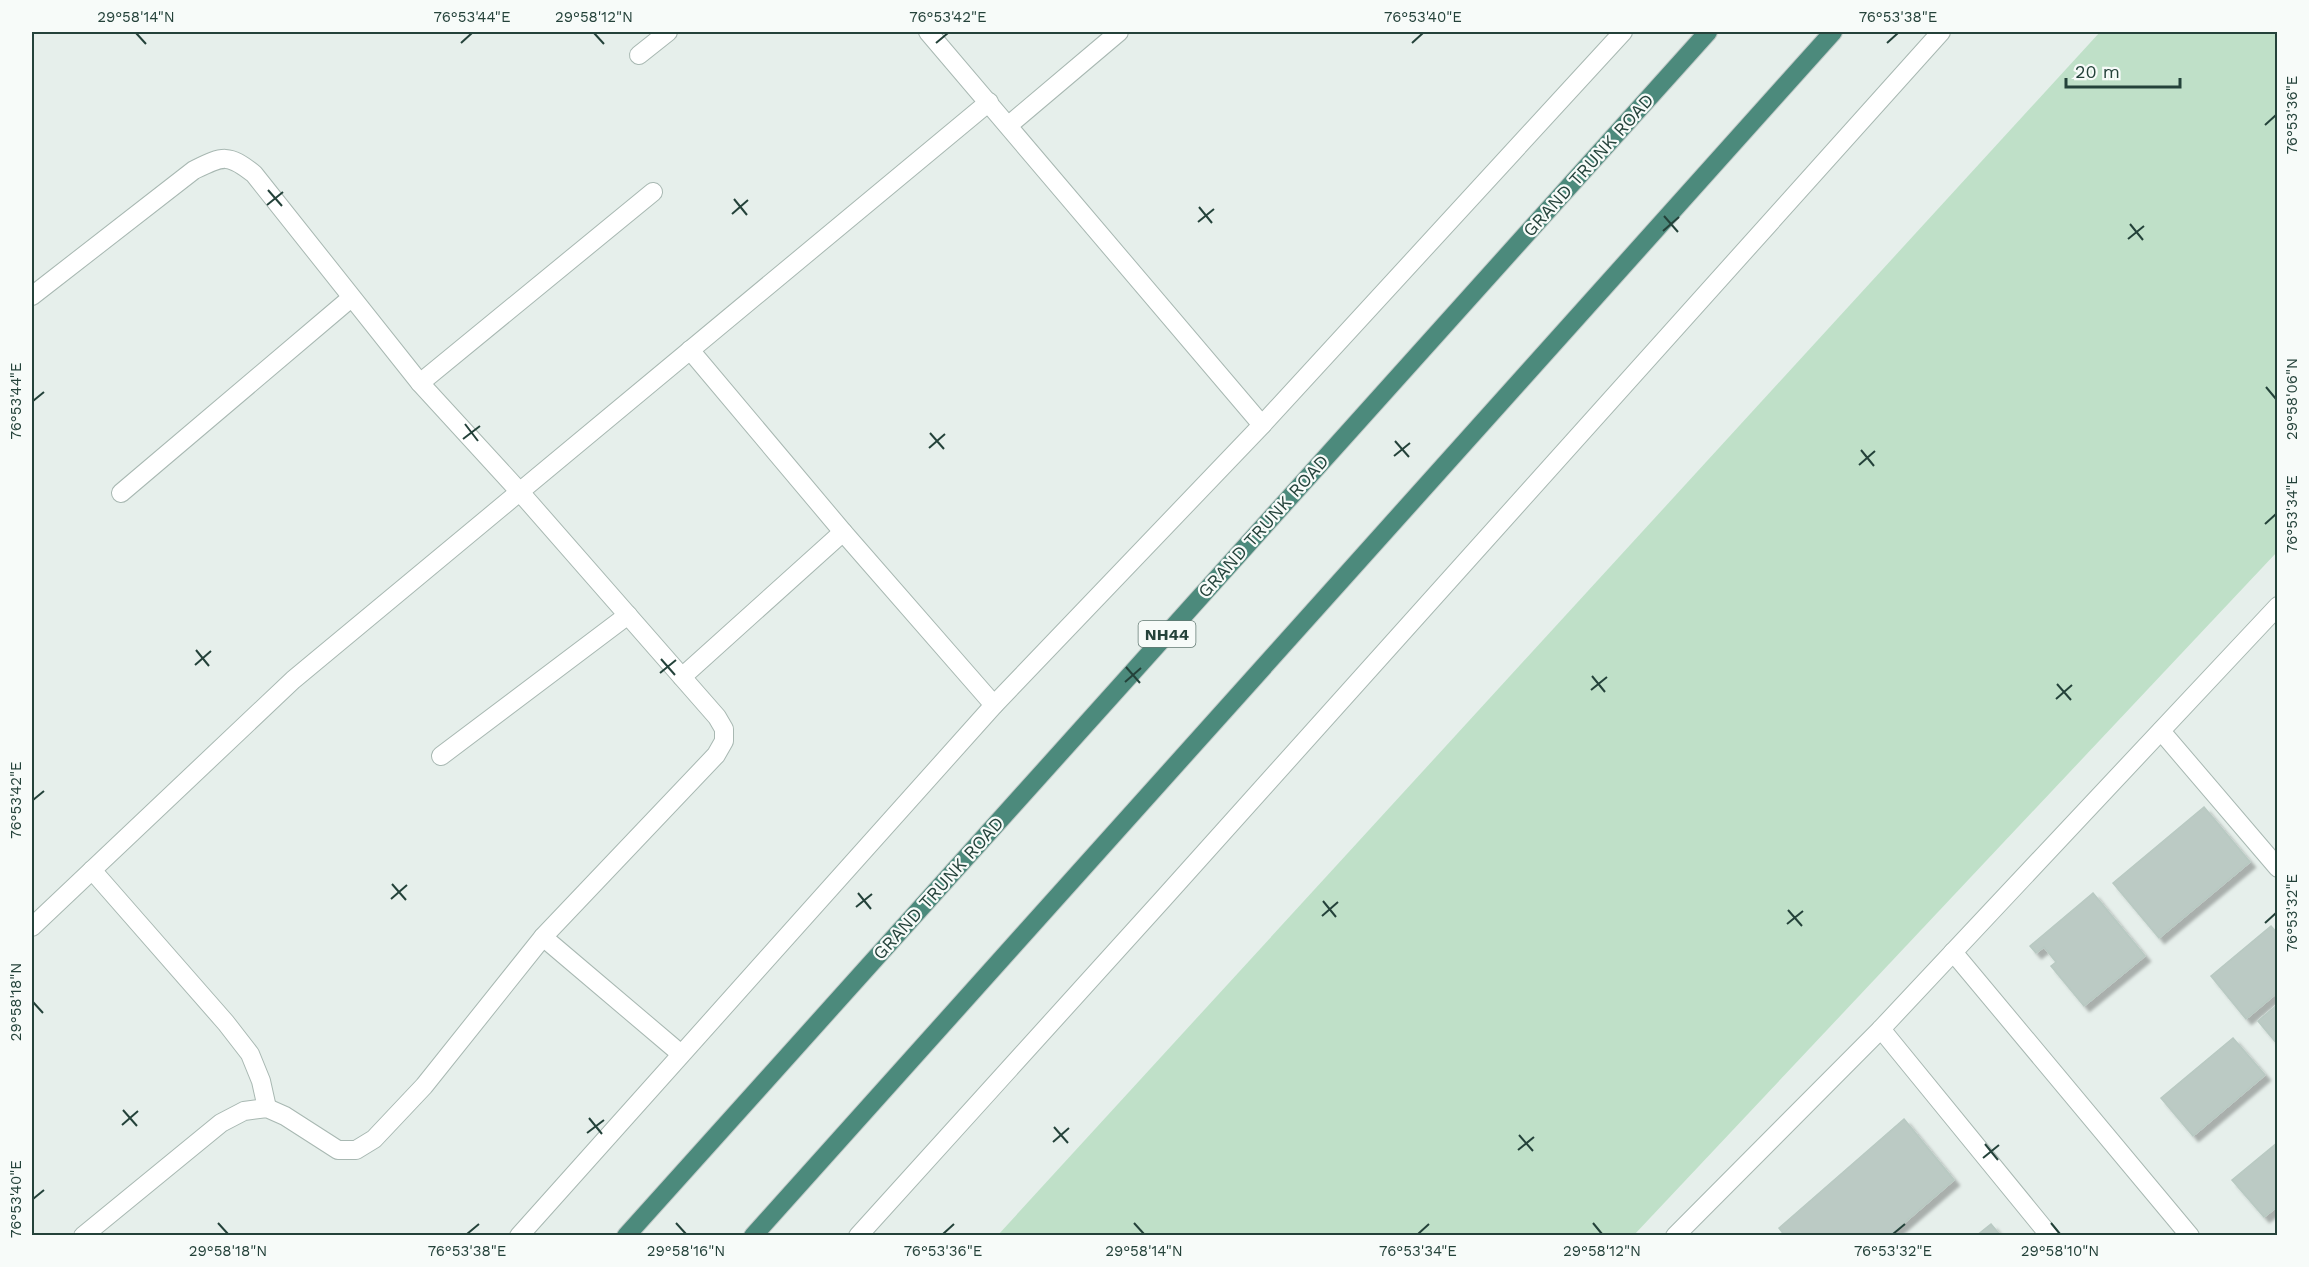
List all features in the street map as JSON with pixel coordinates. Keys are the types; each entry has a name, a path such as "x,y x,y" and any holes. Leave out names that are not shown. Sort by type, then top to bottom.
{"highway":[{"name":"GRAND TRUNK ROAD","path":"626,1236 1708,32"},
{"path":"753,1236 1833,32"}],"street":[{"path":"639,55 668,32"},
{"path":"928,32 1262,425"},
{"path":"1009,125 1119,32"},
{"path":"519,1236 994,705 1262,425 1623,32"},
{"path":"861,1234 1941,32"},
{"path":"32,927 293,680 989,102"},
{"path":"32,296 194,170 218,159 237,160 254,174 420,383 520,492 717,717 724,729 724,741 716,754 543,937 424,1086 374,1139 356,1150 338,1150 285,1116 267,1108 243,1111 221,1123 83,1236"},
{"path":"420,383 653,192"},
{"path":"121,493 351,298"},
{"path":"690,350 843,532 994,705"},
{"path":"682,677 843,532"},
{"path":"1675,1236 1881,1029 2277,606"},
{"path":"441,756 628,615"},
{"path":"2160,731 2277,868"},
{"path":"92,870 226,1023 249,1054 261,1082 267,1108"},
{"path":"543,937 681,1054"},
{"path":"1953,952 2190,1236"},
{"path":"1881,1029 2050,1236"}],"green space":[{"path":"2100,32 2277,32 2277,552 1634,1235 998,1235"}],"building":[{"path":"2204,807 2250,862 2159,938 2113,883"},
{"path":"2093,893 2145,956 2084,1006 2051,966 2056,962 2044,947 2036,953 2030,946"},
{"path":"2271,926 2278,934 2278,992 2246,1019 2211,976"},
{"path":"2278,1004 2278,1045 2258,1021"},
{"path":"2233,1038 2265,1075 2193,1136 2161,1098"},
{"path":"1904,1119 1954,1180 1889,1236 1785,1236 1779,1228"},
{"path":"2278,1142 2278,1206 2264,1217 2232,1180"},
{"path":"1991,1224 2001,1236 1976,1236"}]}
